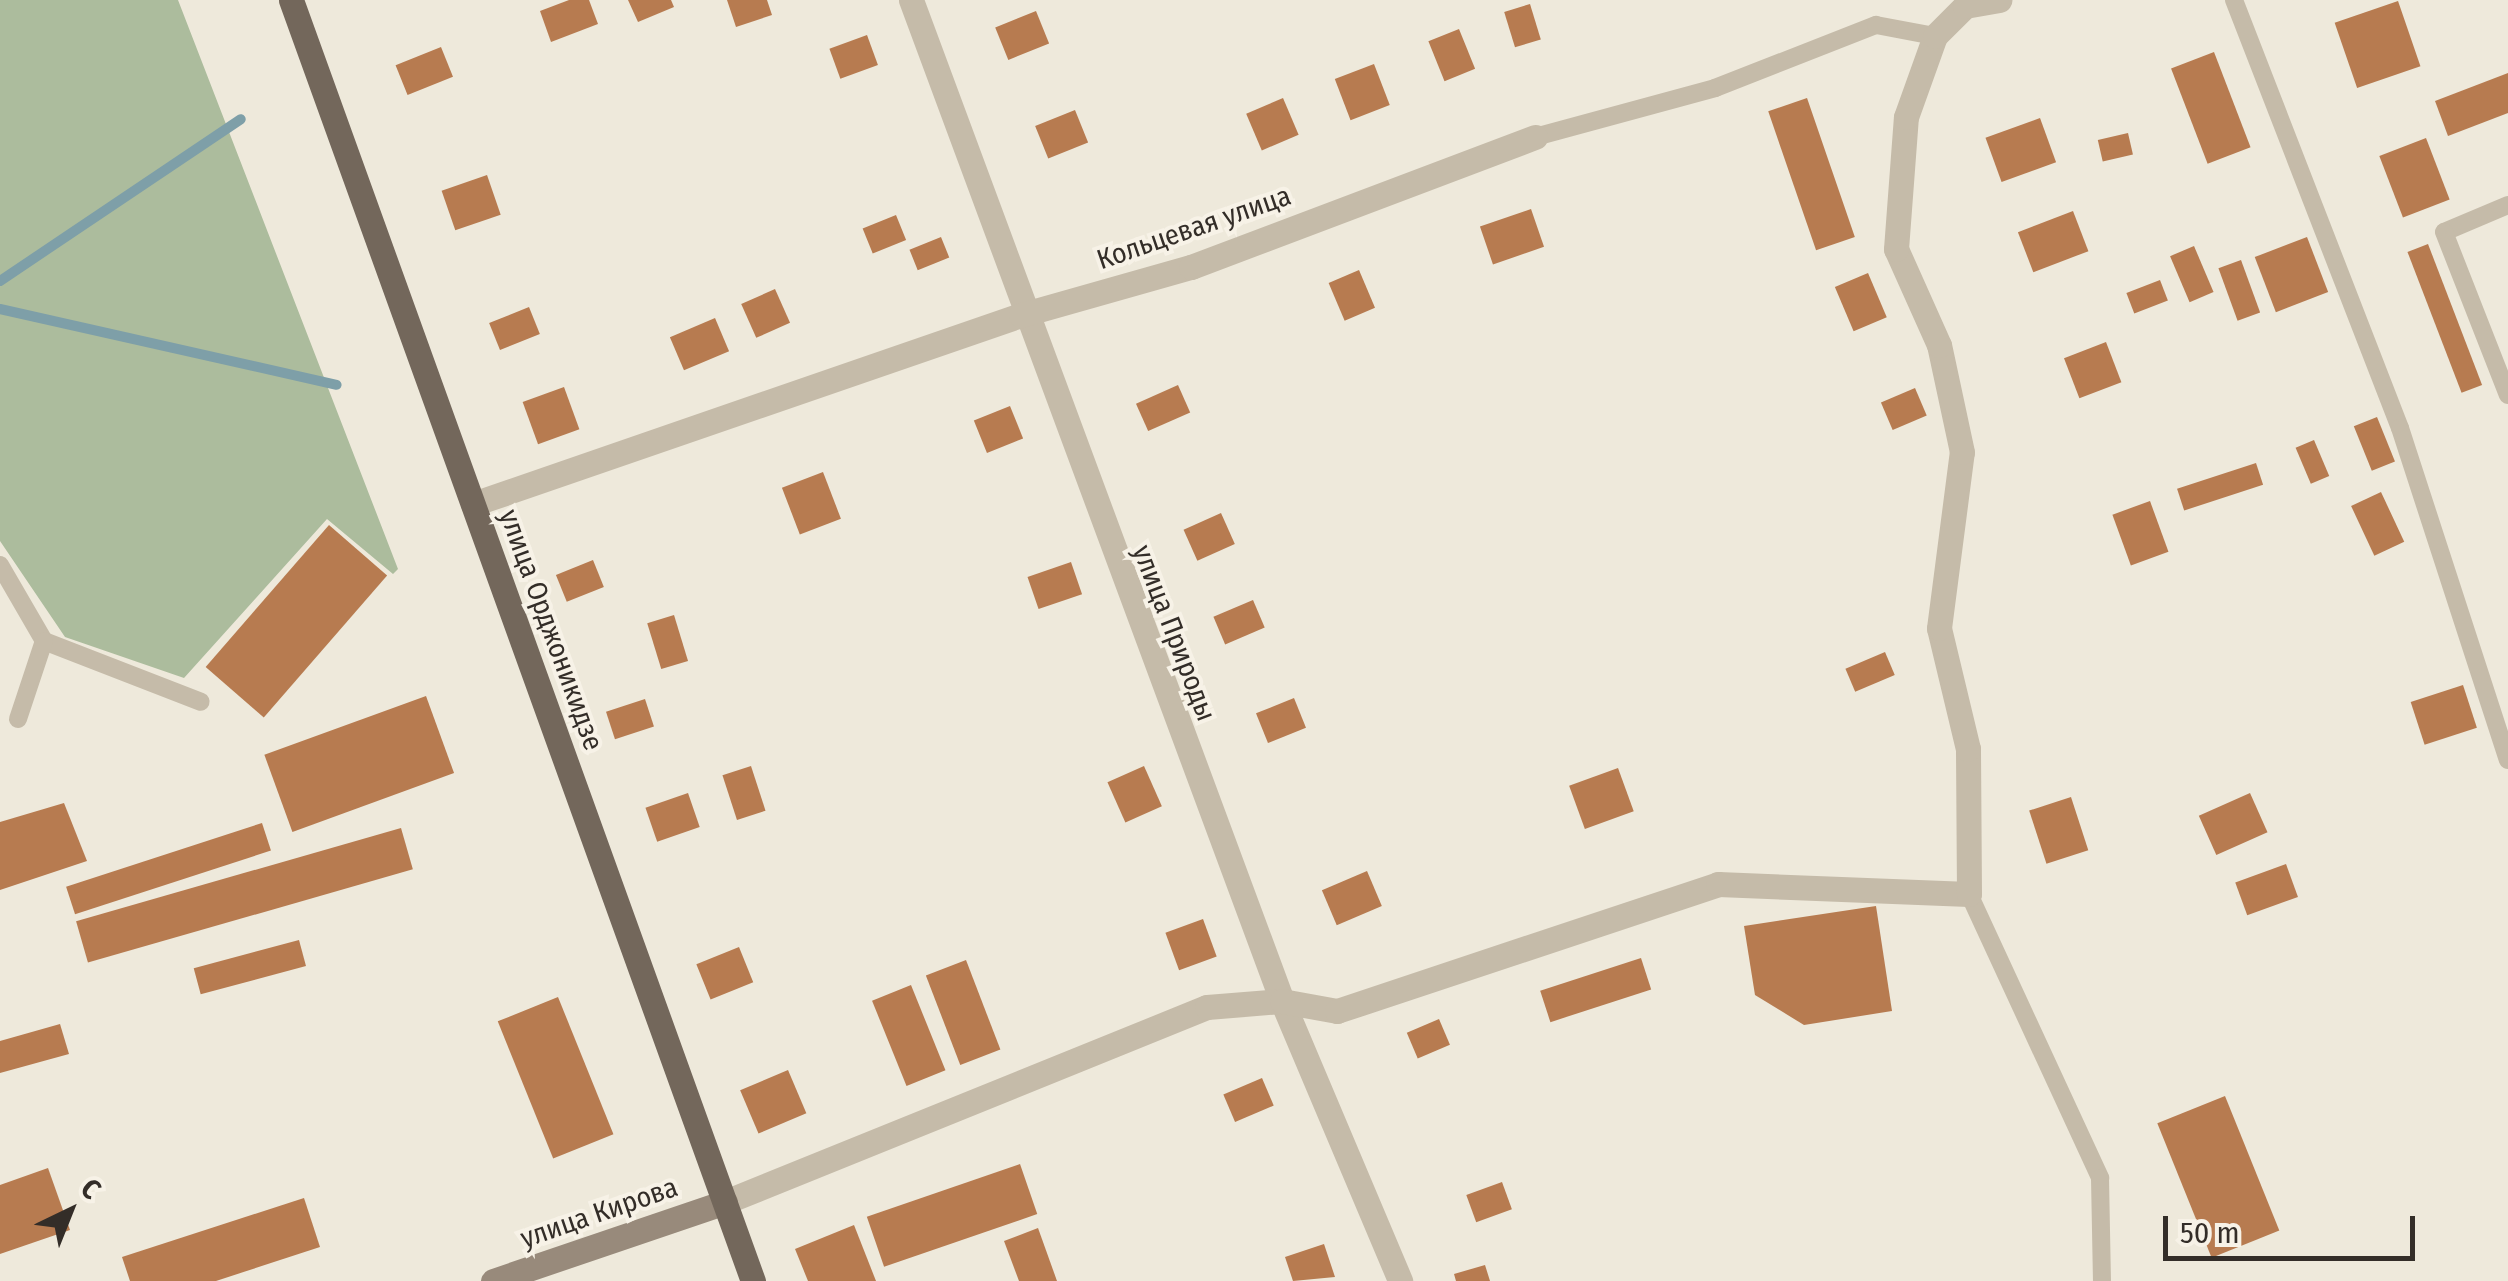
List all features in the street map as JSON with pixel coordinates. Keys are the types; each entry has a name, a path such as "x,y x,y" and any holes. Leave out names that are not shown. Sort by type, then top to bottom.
{"main road":[{"name":"улица Орджоникидзе","path":"292,0 753,1281"},
{"name":"улица Кирова","path":"493,1281 725,1202"}],"street":[{"name":"улица Природы","path":"910,0 1021,315 1282,1001 1400,1281"},
{"path":"725,1202 1207,1007 1282,1001 1337,1011 1718,884 1970,894 1968,748 1939,628 1962,452 1939,345 1896,249 1906,117 1935,36 1966,6 1998,0"},
{"name":"Кольцевая улица","path":"474,504 1021,315 1190,268 1535,137"}],"lane":[{"path":"2234,0 2400,428 2508,760"},
{"name":"Кольцевая улица","path":"1535,137 1715,88 1876,25 1935,36"},
{"path":"2508,205 2444,232 2508,394"},
{"path":"0,565 44,641 201,702"},
{"path":"18,719 44,641"},
{"path":"1970,894 2100,1178 2102,1281"}],"green space":[{"path":"0,0 178,0 398,569 393,574 327,519 184,678 65,637 0,541"}],"building":[{"path":"569,0 589,0 598,24 551,42 540,11"},
{"path":"628,0 671,0 674,7 638,22"},
{"path":"727,0 767,0 772,15 736,27"},
{"path":"2398,1 2420,66 2357,88 2335,23"},
{"path":"1530,4 1541,39 1515,47 1504,12"},
{"path":"1036,11 1049,43 1008,60 995,27"},
{"path":"1459,29 1475,69 1445,81 1428,41"},
{"path":"867,35 878,65 840,79 829,49"},
{"path":"441,47 453,77 408,95 396,65"},
{"path":"2214,52 2251,147 2208,164 2171,68"},
{"path":"1374,64 1390,105 1351,120 1335,79"},
{"path":"2508,73 2508,113 2448,136 2435,101"},
{"path":"1283,98 1299,135 1262,150 1246,114"},
{"path":"1807,98 1855,237 1816,250 1768,111"},
{"path":"1075,110 1088,142 1048,159 1035,126"},
{"path":"2040,118 2056,162 2002,182 1985,138"},
{"path":"2128,133 2133,154 2103,161 2098,140"},
{"path":"2426,138 2450,200 2403,218 2379,156"},
{"path":"487,175 501,215 455,230 442,191"},
{"path":"1531,209 1544,247 1493,264 1480,227"},
{"path":"2073,211 2088,251 2033,272 2018,232"},
{"path":"896,215 906,240 873,254 863,228"},
{"path":"941,237 949,257 918,270 909,250"},
{"path":"2307,237 2328,292 2276,312 2255,257"},
{"path":"2428,244 2482,385 2462,393 2407,252"},
{"path":"2194,246 2214,292 2190,302 2170,256"},
{"path":"2241,260 2260,313 2238,321 2218,268"},
{"path":"1359,270 1375,308 1345,321 1329,283"},
{"path":"1868,273 1887,317 1854,331 1835,287"},
{"path":"2160,280 2168,301 2134,313 2126,293"},
{"path":"775,289 790,323 756,338 741,304"},
{"path":"529,307 540,334 500,350 489,323"},
{"path":"715,318 729,351 684,370 670,337"},
{"path":"2106,342 2121,382 2079,398 2064,358"},
{"path":"1178,385 1190,412 1148,431 1136,404"},
{"path":"564,387 579,429 538,444 523,402"},
{"path":"1915,388 1927,416 1893,430 1881,402"},
{"path":"1010,406 1023,438 987,453 974,421"},
{"path":"2377,417 2395,462 2372,471 2354,426"},
{"path":"2314,440 2329,476 2311,484 2296,448"},
{"path":"2256,463 2263,485 2184,511 2177,489"},
{"path":"823,472 841,519 800,534 782,488"},
{"path":"2381,492 2404,542 2374,556 2351,506"},
{"path":"2150,501 2168,552 2131,565 2112,515"},
{"path":"1221,513 1235,544 1197,561 1184,530"},
{"path":"329,525 387,576 264,717 206,667"},
{"path":"593,560 604,587 567,602 556,575"},
{"path":"1071,562 1082,594 1039,609 1028,577"},
{"path":"1253,600 1265,628 1225,644 1213,617"},
{"path":"674,615 688,661 661,669 647,623"},
{"path":"1885,652 1895,675 1855,692 1845,669"},
{"path":"2463,685 2477,728 2425,745 2411,702"},
{"path":"426,696 454,773 292,832 264,755"},
{"path":"1294,698 1306,728 1268,743 1256,713"},
{"path":"645,699 654,727 615,739 606,712"},
{"path":"751,766 766,811 737,820 722,775"},
{"path":"1144,766 1162,806 1125,822 1107,782"},
{"path":"1618,768 1634,811 1585,829 1569,786"},
{"path":"688,793 700,827 657,842 645,808"},
{"path":"2250,793 2267,832 2216,855 2199,816"},
{"path":"2071,797 2088,850 2046,864 2029,811"},
{"path":"64,803 87,861 0,890 0,822"},
{"path":"262,823 271,851 75,914 66,887"},
{"path":"401,828 413,869 88,962 76,921"},
{"path":"2286,864 2298,897 2247,915 2235,882"},
{"path":"1367,871 1382,906 1337,925 1322,890"},
{"path":"1876,906 1892,1011 1804,1025 1755,995 1744,926"},
{"path":"1203,919 1217,957 1179,970 1165,933"},
{"path":"299,940 306,966 201,994 194,968"},
{"path":"739,947 753,982 711,999 696,964"},
{"path":"1641,958 1651,989 1550,1022 1540,991"},
{"path":"966,960 1000,1050 960,1065 926,975"},
{"path":"911,985 945,1070 907,1086 872,1001"},
{"path":"558,997 613,1134 553,1159 498,1021"},
{"path":"1439,1019 1450,1045 1418,1058 1407,1033"},
{"path":"60,1024 69,1054 0,1073 0,1041"},
{"path":"788,1070 806,1113 758,1134 740,1090"},
{"path":"1262,1078 1274,1106 1235,1122 1223,1094"},
{"path":"2225,1096 2279,1230 2212,1258 2157,1123"},
{"path":"1020,1164 1037,1214 884,1267 867,1217"},
{"path":"48,1168 70,1230 0,1254 0,1185"},
{"path":"1502,1182 1512,1209 1476,1222 1466,1195"},
{"path":"304,1198 320,1247 216,1281 130,1281 122,1257"},
{"path":"854,1225 876,1281 808,1281 795,1249"},
{"path":"1038,1228 1057,1281 1019,1281 1004,1241"},
{"path":"1324,1244 1335,1277 1293,1281 1285,1257"},
{"path":"1485,1265 1490,1281 1456,1281 1454,1274"}],"waterway":[{"path":"0,281 241,119"},
{"path":"0,309 337,385"}]}
